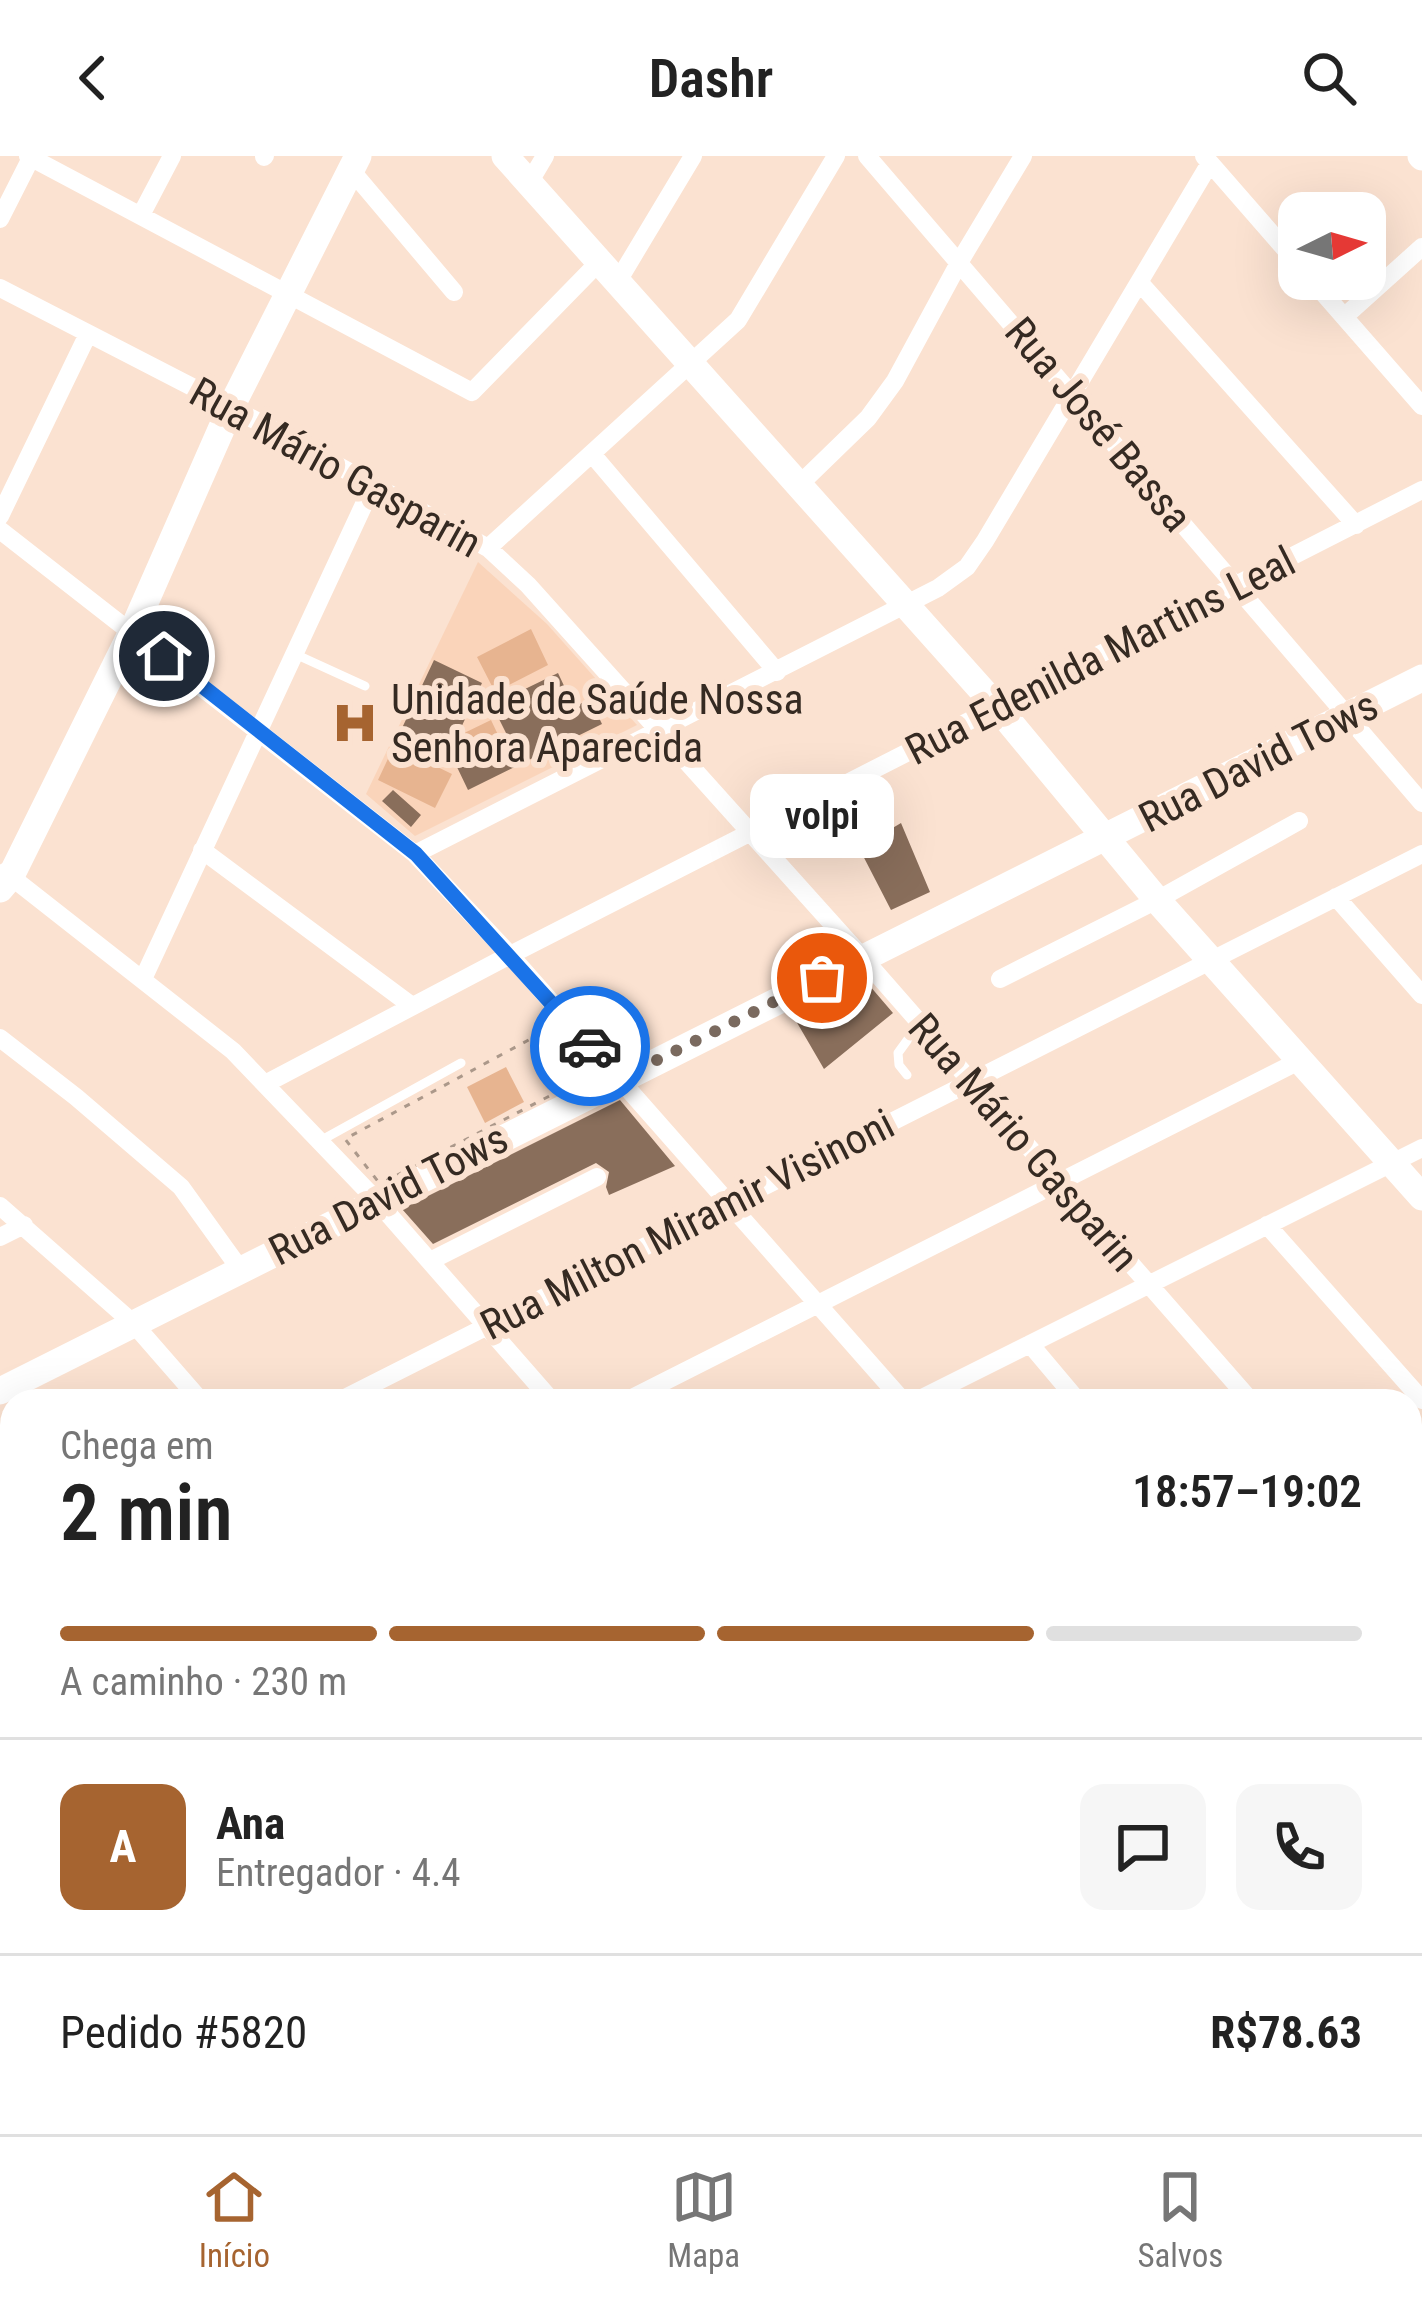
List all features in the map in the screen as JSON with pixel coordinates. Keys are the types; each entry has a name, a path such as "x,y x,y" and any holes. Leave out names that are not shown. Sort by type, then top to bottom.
{"street":[{"path":"0,218 30,156 472,392 609,271 692,156"},
{"path":"141,214 172,156"},
{"path":"505,156 997,707 1103,838 1422,1197"},
{"path":"529,183 545,156"},
{"path":"488,548 738,320 836,156"},
{"name":"Rua José Bassa","path":"868,156 1422,803"},
{"path":"800,484 868,418 895,381 959,261 1023,156"},
{"path":"416,854 904,606 967,566 1075,396 1207,160 1278,241"},
{"path":"454,292 354,163 231,407 132,632 4,878 233,1051 376,1200 541,1389"},
{"path":"1344,317 1422,247"},
{"path":"1140,283 1356,525"},
{"name":"Rua Mário Gasparin","path":"0,288 488,548 528,585 751,833 1242,1389"},
{"path":"1329,300 1422,406"},
{"path":"0,516 88,334"},
{"path":"592,454 777,672"},
{"path":"143,979 373,485"},
{"name":"Rua Edenilda Martins Leal","path":"265,1084 1422,490"},
{"path":"0,530 416,854 892,1389"},
{"name":"Rua David Tows","path":"4,1389 1422,678"},
{"path":"1000,980 1299,821"},
{"path":"202,850 412,1006"},
{"name":"Rua Milton Miramir Visinoni","path":"363,1389 1422,854"},
{"path":"1336,898 1422,995"},
{"path":"0,1038 181,1187 240,1269"},
{"path":"650,1389 1299,1061"},
{"path":"940,1389 1422,1148"},
{"path":"430,1261 597,1178"},
{"path":"0,1206 133,1323 191,1389"},
{"path":"0,1237 23,1225"},
{"path":"1267,1225 1412,1389"},
{"path":"1030,1344 1068,1389"}],"lane":[{"path":"295,654 365,686"},
{"path":"907,1075 898,1065 898,1053 920,1024"},
{"path":"320,1141 461,1063"}],"path":[{"path":"549,1030 588,1076 380,1184 345,1139 549,1030"}],"shaded area":[{"path":"478,562 547,624 637,725 415,836 366,794"},
{"path":"531,629 548,665 495,692 477,657"},
{"path":"491,720 500,739 468,755 458,736"},
{"path":"394,746 452,774 435,808 378,780"},
{"path":"506,1067 524,1102 485,1123 467,1087"}],"building":[{"path":"434,660 482,683 443,766 395,743"},
{"path":"558,673 574,707 590,699 602,724 468,790 456,765 509,739 492,705"},
{"path":"393,790 421,815 411,827 382,801"},
{"path":"901,823 930,892 891,910 859,848"},
{"path":"863,978 893,1013 824,1069 792,1014"},
{"path":"620,1100 675,1166 609,1195 609,1172 596,1163 433,1244 402,1209"}],"way so far":[{"path":"590,1046 619,1079 822,978"}],"place":[{"name":"Unidade de Saúde Nossa Senhora Aparecida","path":"355,723"},
{"name":"volpi","path":"822,978"}],"route":[{"path":"164,656 416,854 590,1046"}]}
